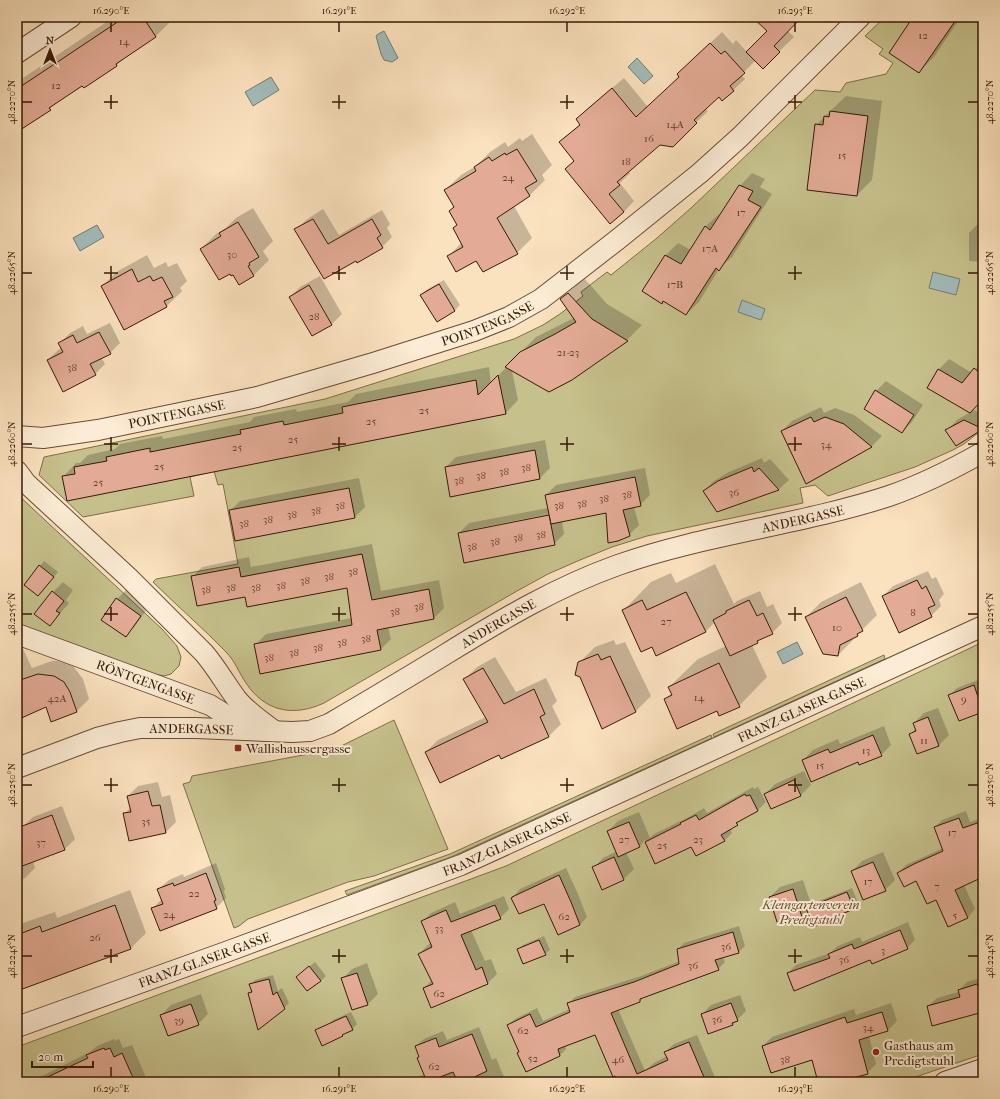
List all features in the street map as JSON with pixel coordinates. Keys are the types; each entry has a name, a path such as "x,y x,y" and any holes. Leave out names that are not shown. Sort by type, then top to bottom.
{"street":[{"path":"17,53 71,17"},
{"name":"POINTENGASSE","path":"17,436 43,438 98,430 256,397 373,363 474,331 509,317 541,299 700,173 740,137 860,17"},
{"name":"ANDERGASSE","path":"17,768 97,738 140,728 165,727 273,730 292,732 310,731 329,724 506,618 577,581 652,554 889,496 922,483 983,452"},
{"path":"17,471 26,483 128,577 204,653 215,665 247,710 273,730"},
{"name":"FRANZ-GLASER-GASSE","path":"17,1027 243,946 461,865 983,626"},
{"name":"RÖNTGENGASSE","path":"17,634 210,705 242,725 273,730"},
{"path":"945,1082 983,1069"}],"green space":[{"path":"885,17 983,17 983,429 964,444 953,450 915,467 828,496 815,485 800,488 803,503 647,536 612,547 548,574 324,703 302,710 281,709 271,706 262,700 254,693 226,652 153,582 156,579 238,564 223,484 218,485 214,471 190,477 194,496 83,517 39,475 44,457 325,399 514,339 543,325 583,296 581,292 607,272 611,275 657,238 691,208 815,90 840,92 846,83 886,74 893,63 879,54 883,49 865,36"},
{"path":"17,494 162,629 177,646 181,657 179,666 171,674 164,676 142,671 17,623"},
{"name":"Kleingartenverein Predigtstuhl","path":"983,642 983,1054 901,1082 17,1082 17,1047 506,866"},
{"path":"884,655 885,659 714,737 713,734"},
{"path":"394,720 448,849 374,876 348,882 248,919 234,928 183,784 190,782 192,776 335,749"},
{"path":"711,735 712,738 451,857 347,895 345,891 450,854"}],"water":[{"path":"384,31 398,58 392,62 384,60 376,36"},
{"path":"637,58 653,76 644,84 628,67"},
{"path":"271,77 279,90 253,106 245,92"},
{"path":"97,225 104,237 80,251 73,238"},
{"path":"933,272 960,279 956,295 929,288"},
{"path":"742,300 765,309 761,320 738,312"},
{"path":"797,642 803,654 783,664 777,652"}],"building":[{"path":"125,17 143,17 156,37 116,64 117,66 84,88 82,86 49,108 51,110 17,132 17,89"},
{"path":"752,17 802,17 774,46 780,52 763,69 746,52 767,31"},
{"path":"913,17 958,17 919,73 889,53"},
{"path":"710,43 721,54 725,51 745,73 730,86 734,91 722,101 719,97 694,120 697,123 673,147 660,145 617,182 620,185 609,194 624,212 610,224 565,169 574,161 559,142 580,125 576,119 612,88 636,117 679,77 677,74"},
{"path":"830,111 868,116 857,196 807,190 815,124 823,125 824,116 829,117"},
{"path":"517,149 537,181 525,188 530,196 497,218 518,254 483,272 476,261 456,272 447,256 463,247 453,228 457,225 449,211 454,207 444,190 476,171 474,167 489,157 492,161 505,153 506,155"},
{"path":"739,185 753,191 748,200 761,207 719,271 716,268 686,315 663,301 662,304 642,291 665,255 681,264 705,226 710,230"},
{"path":"313,219 328,244 372,219 381,235 377,238 383,248 324,279 294,229"},
{"path":"238,222 259,257 249,263 250,265 248,266 254,276 239,285 233,275 231,276 230,274 219,280 200,249 221,236 219,233"},
{"path":"132,269 138,282 150,276 153,281 162,277 173,297 164,301 167,307 124,330 101,286"},
{"path":"439,284 455,311 437,322 420,295"},
{"path":"309,285 332,325 312,336 289,297"},
{"path":"568,293 592,319 628,341 572,380 549,392 505,367 520,352 576,322 560,299"},
{"path":"99,332 111,354 90,364 96,375 63,392 47,360 63,352 58,343 73,335 77,343"},
{"path":"974,368 983,376 983,399 970,413 927,388 938,369 962,383"},
{"path":"498,375 506,414 67,501 62,476 75,474 74,467 107,461 106,457 150,448 150,452 241,434 240,430 283,421 284,425 343,413 342,407 476,380 478,395"},
{"path":"875,390 914,415 902,433 864,409"},
{"path":"811,417 814,422 825,417 844,424 872,447 806,484 781,431"},
{"path":"964,420 983,429 956,446 945,430"},
{"path":"535,450 540,479 450,497 445,467"},
{"path":"752,467 754,472 759,468 779,490 717,512 703,491 718,481"},
{"path":"635,477 641,506 623,510 630,536 608,543 606,513 551,524 545,495"},
{"path":"349,488 355,518 235,541 229,510"},
{"path":"549,515 555,545 464,563 458,533"},
{"path":"362,554 372,600 429,589 434,619 377,630 381,650 260,674 254,644 352,625 347,588 247,607 245,597 197,606 191,576 239,567 241,577"},
{"path":"39,565 54,577 38,596 24,585"},
{"path":"917,580 922,589 926,586 935,605 928,608 932,617 899,633 882,596"},
{"path":"52,591 64,601 56,611 60,613 50,626 34,614"},
{"path":"686,592 706,632 656,656 652,647 641,652 622,610 642,600 647,610"},
{"path":"846,597 863,631 857,634 858,636 840,645 838,656 823,654 805,617"},
{"path":"116,598 141,616 126,637 101,620"},
{"path":"749,600 757,616 763,613 773,634 730,656 713,620 726,613 726,611"},
{"path":"598,654 601,660 610,656 636,712 602,729 580,677 575,675 578,662"},
{"path":"719,663 740,707 719,716 717,711 677,729 664,699 672,695 668,687"},
{"path":"483,668 504,704 534,689 545,714 540,717 549,737 501,759 499,755 440,783 425,752 488,722 463,679"},
{"path":"38,674 54,676 64,682 70,692 77,712 51,722 46,707 17,720 17,681"},
{"path":"974,685 983,712 959,721 948,695"},
{"path":"928,717 939,746 917,754 909,734 916,731 913,723"},
{"path":"873,735 882,756 859,765 858,762 811,782 802,760 828,749 830,753"},
{"path":"794,780 801,796 771,809 764,794"},
{"path":"148,791 152,806 160,805 166,833 129,841 123,813 131,812 127,796"},
{"path":"745,794 746,796 750,795 758,811 736,823 738,825 721,835 725,841 696,856 691,847 655,864 645,842 696,815 699,820"},
{"path":"52,815 65,850 17,868 17,828"},
{"path":"959,818 963,828 983,821 983,877 955,890 968,918 948,927 936,900 927,904 916,881 904,887 897,873 943,851 934,827"},
{"path":"629,822 640,847 618,857 607,831"},
{"path":"614,857 624,880 602,890 592,867"},
{"path":"873,862 886,891 863,900 851,871"},
{"path":"206,873 216,900 214,901 217,909 160,931 151,908 163,904 157,889 173,883 174,886"},
{"path":"559,875 580,925 558,935 544,904 519,914 511,898"},
{"path":"793,889 802,917 778,925 769,897"},
{"path":"847,892 854,909 832,918 833,920 813,927 806,908"},
{"path":"115,905 131,949 17,991 17,935 40,926 42,932"},
{"path":"495,905 501,919 461,935 476,970 482,967 488,984 431,1008 423,988 433,984 418,954 432,947 421,921 446,910 451,922"},
{"path":"900,930 908,949 872,964 870,960 794,991 787,973 830,958 828,954 852,944 854,949"},
{"path":"733,932 739,953 715,960 719,970 640,999 640,1002 611,1013 637,1074 668,1060 664,1052 689,1042 706,1082 618,1082 615,1076 613,1077 595,1035 558,1049 560,1056 526,1072 517,1053 519,1052 507,1025 530,1014 536,1027 570,1012 567,1003 634,982 679,964 677,949"},
{"path":"539,940 546,955 523,964 517,949"},
{"path":"309,966 321,981 307,991 296,977"},
{"path":"357,973 368,1005 352,1010 341,978"},
{"path":"269,979 273,995 277,992 285,1009 258,1030 248,993 252,992 249,984"},
{"path":"977,984 978,987 983,986 983,1012 932,1026 927,1006 960,997 958,990"},
{"path":"731,1003 738,1021 732,1023 733,1025 708,1034 701,1014"},
{"path":"191,1004 199,1025 168,1036 160,1015"},
{"path":"882,1012 888,1031 859,1040 868,1074 837,1082 818,1082 812,1060 771,1073 762,1046 845,1017 847,1023"},
{"path":"346,1016 353,1030 322,1046 315,1030"},
{"path":"472,1034 487,1071 464,1082 458,1082 453,1072 427,1082 417,1058 419,1057 415,1046 436,1038 439,1047"},
{"path":"104,1048 105,1050 110,1048 114,1057 122,1053 135,1082 37,1082 88,1058 86,1055"}],"place":[{"name":"Wallishaussergasse","path":"238,748"},
{"name":"Gasthaus am Predigtstuhl","path":"876,1052"}]}
